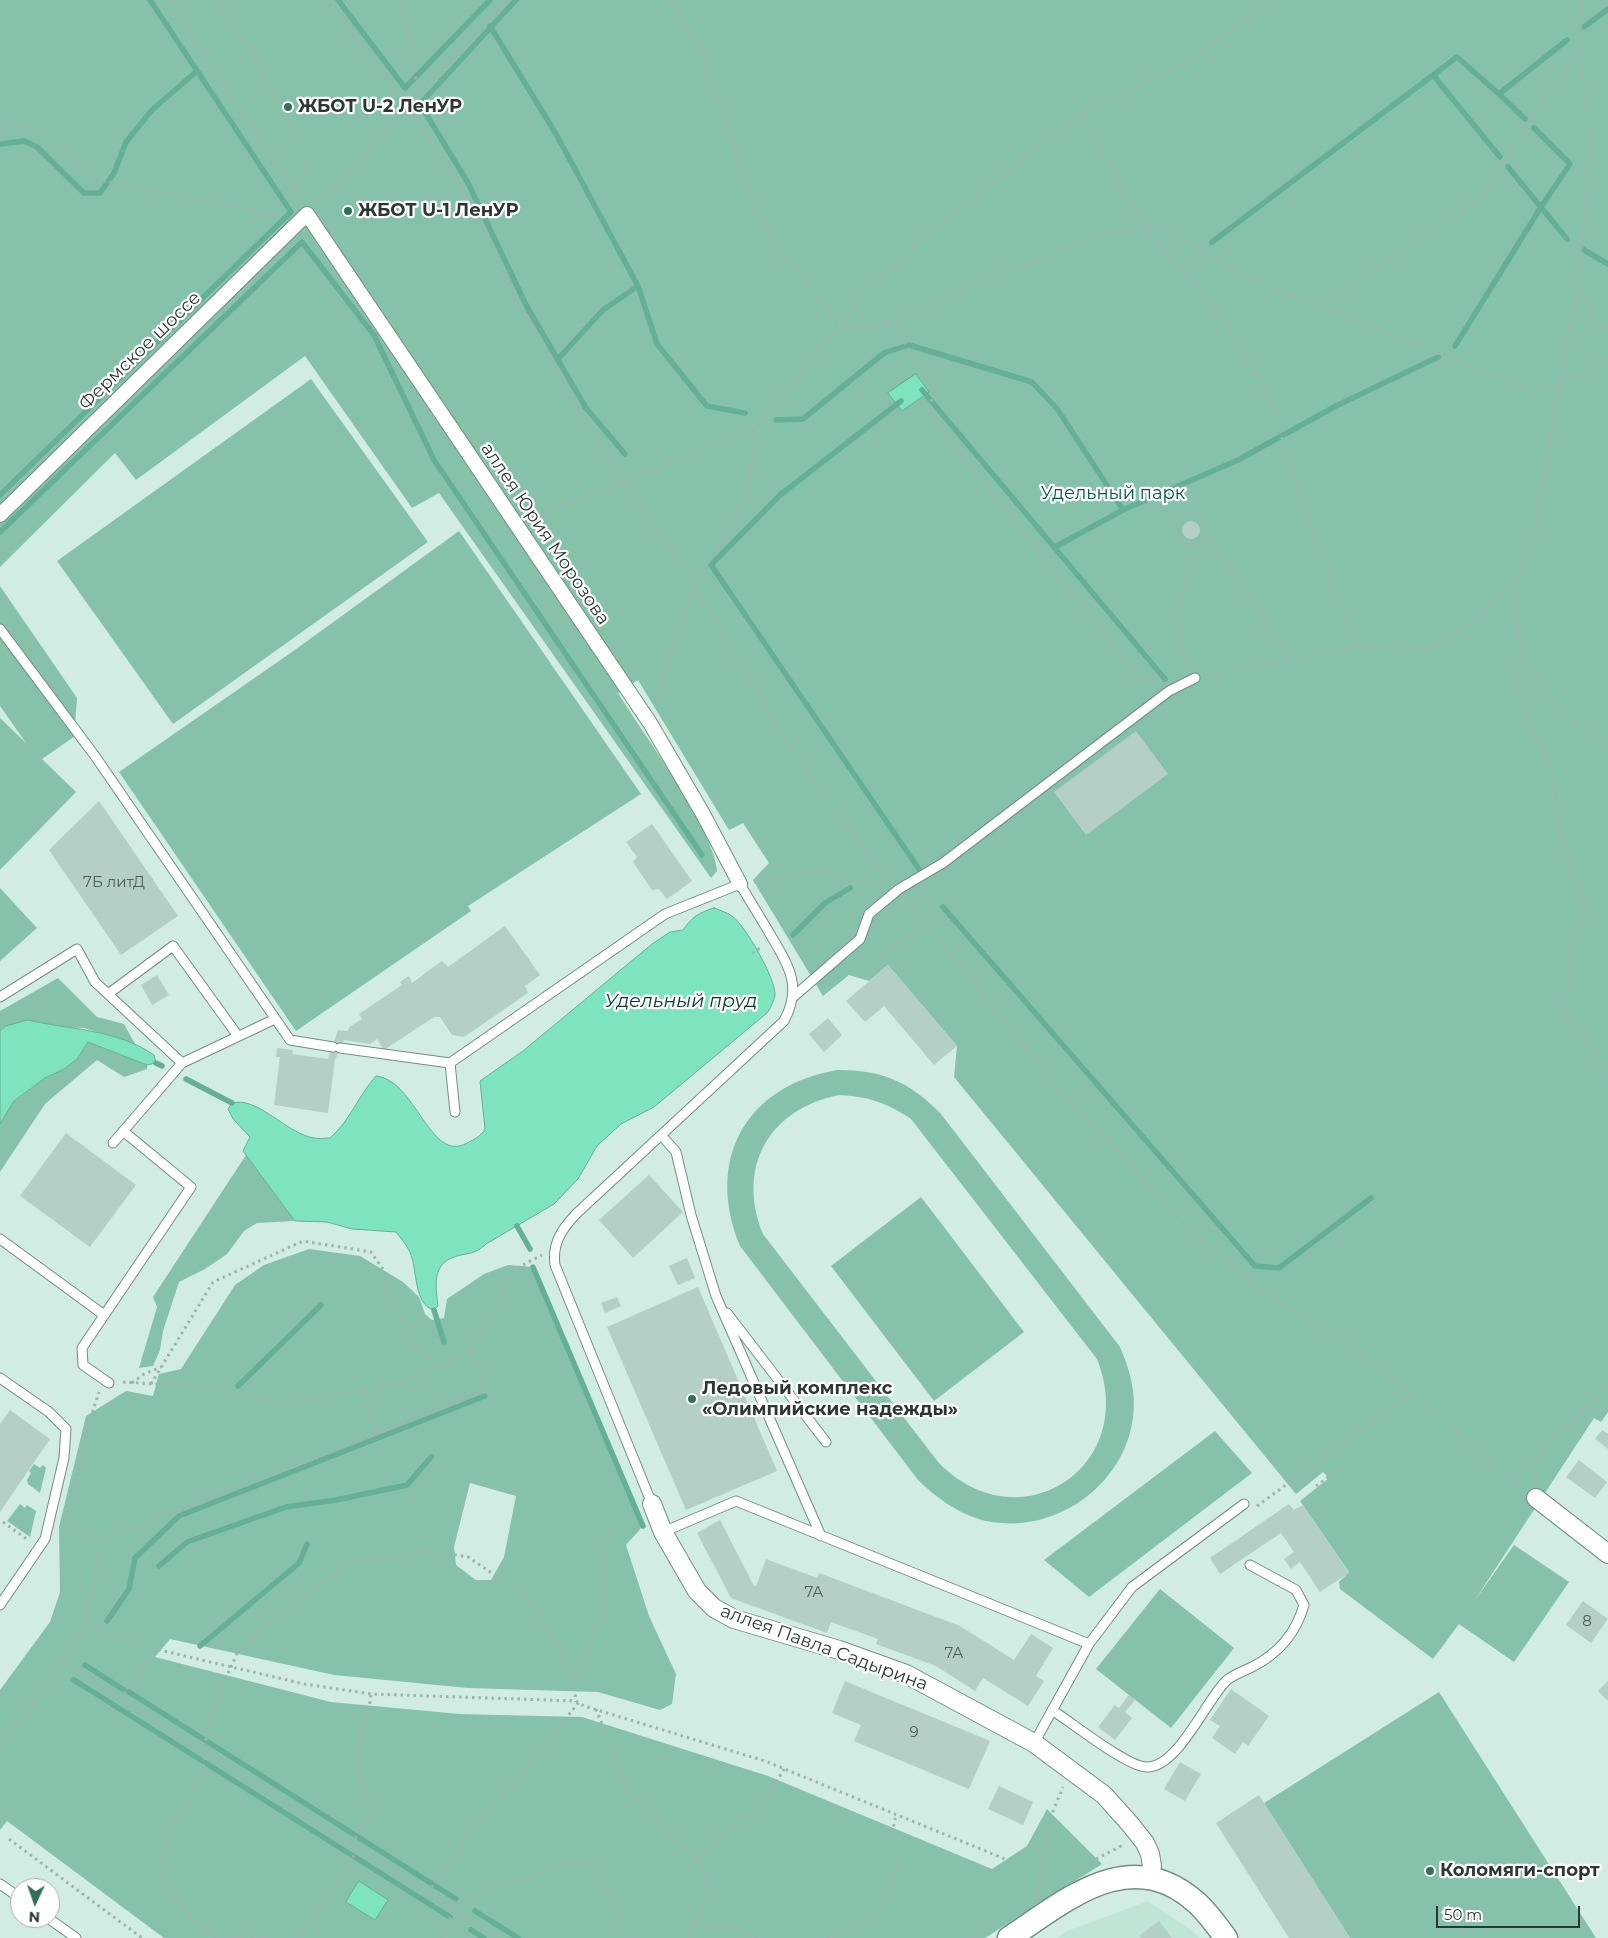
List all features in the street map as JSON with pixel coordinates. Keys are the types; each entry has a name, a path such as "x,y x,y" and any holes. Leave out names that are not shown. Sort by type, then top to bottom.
{"street":[{"name":"Фермское шоссе","path":"0,515 302,218"},
{"name":"аллея Юрия Морозова","path":"302,218 516,525 650,722 703,814 740,884"},
{"path":"1536,1498 1608,1554"},
{"name":"аллея Павла Садырина","path":"652,1504 664,1532 697,1591 714,1608 734,1619 840,1650 906,1674 1034,1743 1104,1795 1130,1824 1145,1843 1150,1854 1152,1866 1149,1879"},
{"path":"1009,1938 1097,1883 1114,1878 1132,1876 1149,1879 1181,1892 1207,1914 1226,1938"}],"lane":[{"path":"0,629 95,756 290,1040 450,1063 665,914 740,884 788,966 793,981 792,998 784,1021 576,1214 564,1229 554,1248 555,1265 652,1504"},
{"path":"792,998 860,939 869,914 898,889 943,863 1169,691 1195,678"},
{"path":"108,994 173,946 238,1036"},
{"path":"0,997 77,949 95,982 182,1062"},
{"path":"113,1143 182,1062 275,1019"},
{"path":"450,1063 456,1112"},
{"path":"109,1383 86,1368 81,1360 82,1348 191,1187 123,1132"},
{"path":"662,1136 676,1152 694,1223 718,1300 821,1536"},
{"path":"0,1239 104,1315"},
{"path":"718,1300 826,1442"},
{"path":"0,1378 49,1412 66,1429 64,1458 44,1539 0,1605"},
{"path":"664,1532 736,1501 1089,1644"},
{"path":"1034,1743 1089,1644 1132,1587 1244,1504"},
{"path":"1052,1710 1128,1761 1144,1768 1158,1766 1173,1754 1226,1680 1270,1658 1298,1624 1304,1605 1296,1590 1250,1565"},
{"path":"60,1927 76,1938"}],"path":[{"path":"168,0 293,192 302,218"},
{"path":"219,0 226,16 270,83 304,153 307,172 293,192"},
{"path":"325,0 406,105 461,187 523,311 581,414 693,585 753,687 824,799 1064,1095 1194,1234 1255,1286 1338,1336 1412,1393 1514,1482 1536,1498"},
{"path":"403,0 419,92"},
{"path":"302,218 506,0"},
{"path":"671,0 704,56 755,206 782,254 840,326 862,328 891,320 1092,238 1142,226 1165,228 1236,273 1519,385 1536,387 1558,386 1608,359"},
{"path":"516,525 754,429 896,261 994,180 1081,114 1188,62 1268,0"},
{"path":"1190,548 1193,569 1179,610 1178,639 1182,655 1195,678 1357,647 1425,650 1473,622 1512,584 1529,553 1538,521 1558,386 1578,291 1590,140 1580,45 1582,0"},
{"path":"1316,306 1481,197 1580,45"},
{"path":"1081,114 1142,226 1196,284 1257,376 1276,416 1306,516 1336,600 1357,647"},
{"path":"0,129 15,125 40,129 75,163 97,180 302,218"},
{"path":"1578,291 1597,321 1608,329"},
{"path":"891,320 933,390 930,415 1141,680 1156,678 1169,691"},
{"path":"650,722 693,585 725,538 745,501 751,476 754,429"},
{"path":"1207,537 1200,545 1190,548 1180,544 1174,535 1174,524 1181,516 1192,513 1202,517 1207,526 1207,537 1287,659"},
{"path":"1512,584 1522,657 1514,685 1555,784 1558,833 1587,910 1573,934 1565,1014 1596,1052 1608,1078"},
{"path":"1522,657 1557,708 1601,739 1608,741"},
{"path":"740,884 820,872 898,889"},
{"path":"880,956 923,921"},
{"path":"752,953 758,950"},
{"path":"151,1384 213,1282 303,1241 371,1252 385,1272 385,1292 418,1349 440,1366"},
{"path":"472,1351 487,1390 103,1539 67,1532 87,1429 101,1387 109,1383 132,1383 200,1387 279,1403 363,1391 402,1383 472,1351 514,1270 554,1248"},
{"path":"132,1383 144,1374 161,1367"},
{"path":"1514,1482 1608,1383"},
{"path":"363,1391 378,1433"},
{"path":"1244,1504 1259,1506 1412,1393"},
{"path":"1316,1486 1347,1463"},
{"path":"3,1522 31,1541"},
{"path":"572,1676 586,1659 594,1633 604,1616 604,1548 613,1525"},
{"path":"0,1748 63,1663 84,1626 103,1539"},
{"path":"215,1938 197,1924 168,1891 162,1874 163,1855 169,1834 202,1770 206,1753 206,1732 218,1693 240,1646 338,1568 361,1561 432,1550 468,1556 520,1592 555,1639 567,1660 577,1702 514,1781 470,1829 428,1893"},
{"path":"84,1626 155,1650 304,1684 371,1694 577,1702 765,1760 1010,1861"},
{"path":"121,1699 155,1650"},
{"path":"63,1663 359,1848 498,1938"},
{"path":"354,1845 358,1829 369,1818 370,1812 360,1778 359,1747 362,1726 369,1710 371,1694"},
{"path":"596,1709 630,1795 646,1808 686,1852 698,1859 706,1871 704,1901 691,1923 689,1938"},
{"path":"698,1859 766,1799 784,1769"},
{"path":"1037,1895 1051,1816 1064,1784"},
{"path":"827,1938 856,1926 882,1909 882,1899 898,1868 892,1835 896,1814"},
{"path":"9,1839 142,1938"},
{"path":"1118,1841 1121,1848"},
{"path":"298,1938 308,1927 359,1848"},
{"path":"450,1907 494,1885 529,1879 546,1869 573,1863 596,1866 600,1878 619,1910 627,1938"},
{"path":"442,1938 454,1910"},
{"path":"691,1923 732,1928 761,1938"},
{"path":"232,1938 246,1935 270,1938"}],"shaded area":[{"path":"1148,1901 1194,1932 1199,1938 1057,1938 1067,1931"}],"green space":[{"name":"Удельный парк","path":"0,0 1608,0 1608,1412 1601,1422 1594,1418 1473,1603 1514,1545 1569,1582 1514,1662 1459,1624 1433,1659 1340,1589 1339,1582 1349,1572 1300,1501 1329,1478 1323,1472 1296,1494 954,1077 957,1046 888,965 869,981 849,975 823,996 753,880 769,863 743,823 729,830 638,680 618,693 676,782 704,832 713,853 717,871 711,878 439,493 412,508 305,356 136,480 115,453 0,567"},
{"path":"311,379 428,542 173,724 57,561"},
{"path":"459,531 641,794 468,906 471,911 296,1031 119,772 292,652"},
{"path":"0,586 77,698 74,737 42,759 76,792 0,870 0,718 26,743 0,706"},
{"path":"0,888 37,928 0,961"},
{"path":"58,978 97,1017 124,1024 135,1044 84,1028 6,1026 0,1031 0,1011"},
{"path":"88,1042 147,1065 147,1069 124,1077 97,1060 45,1104 0,1172 0,1124 7,1110 14,1101 45,1078 64,1069 77,1059"},
{"path":"837,1070 868,1072 894,1080 918,1093 941,1114 1120,1347 1128,1368 1133,1391 1133,1418 1126,1444 1114,1467 1097,1487 1077,1504 1053,1515 1028,1522 1001,1523 977,1519 956,1509 936,1496 918,1480 740,1246 730,1214 727,1184 731,1157 741,1132 757,1110 778,1092 805,1079","holes":["839,1095 877,1101 911,1119 1097,1359 1106,1398 1102,1432 1087,1461 1064,1482 1035,1495 1003,1497 970,1486 938,1462 763,1234 756,1209 754,1186 757,1164 765,1145 777,1127 794,1113 815,1102"]},
{"path":"246,1155 295,1221 257,1223 244,1231 227,1254 205,1269 179,1282 163,1331 160,1350 153,1366 139,1368 157,1307 153,1297"},
{"path":"921,1197 1024,1332 934,1401 831,1266"},
{"path":"309,1249 360,1256 403,1282 419,1297 425,1314 432,1320 444,1318 447,1299 484,1274 508,1265 533,1267 643,1526 626,1545 649,1616 676,1674 672,1704 660,1710 598,1692 468,1688 334,1675 170,1639 155,1657 331,1702 459,1714 582,1717 768,1776 992,1869 1027,1846 1047,1809 1102,1864 985,1938 164,1938 7,1821 0,1830 0,1690 50,1622 60,1592 59,1527 86,1416 126,1391 153,1396 159,1374 181,1369 235,1285 264,1265","holes":["470,1483 516,1496 504,1557 491,1580 476,1580 456,1565 454,1547"]},
{"path":"1215,1431 1252,1473 1089,1597 1044,1560"},
{"path":"34,1464 40,1468 43,1465 46,1468 40,1493 28,1484 27,1480 31,1473 29,1471"},
{"path":"20,1504 25,1508 27,1505 36,1511 30,1537 7,1521"},
{"path":"1160,1589 1234,1648 1171,1728 1096,1669"},
{"name":"Коломяги-спорт","path":"1439,1692 1596,1938 1350,1938 1264,1803"}],"water":[{"path":"916,374 929,392 902,411 888,393"},
{"name":"Удельный пруд","path":"714,908 732,916 738,921 765,965 771,977 775,995 767,1013 654,1107 621,1124 597,1146 578,1179 554,1204 472,1253 452,1258 445,1262 440,1267 436,1281 438,1306 434,1310 423,1301 417,1286 411,1255 396,1232 352,1229 327,1222 295,1221 243,1151 250,1137 233,1119 228,1109 232,1103 242,1102 252,1105 304,1135 316,1138 330,1138 349,1116 376,1076 390,1081 402,1091 432,1132 443,1142 454,1146 470,1142 485,1129 480,1081 523,1051 652,944 670,932 683,930 696,916"},
{"path":"28,1020 109,1035 124,1040 154,1055 156,1063 147,1065 88,1042 77,1059 64,1069 45,1078 14,1101 0,1124 0,1031 6,1026"},
{"path":"359,1881 388,1900 375,1920 346,1902"}],"building":[{"path":"1187,521 1195,521 1200,526 1198,537 1187,539 1182,534 1182,526"},
{"path":"1136,731 1168,774 1086,835 1054,792"},
{"path":"99,801 178,916 121,955 49,850"},
{"path":"652,824 692,881 667,899 659,889 652,890 633,862 637,857 626,842"},
{"path":"505,926 540,975 525,986 528,993 464,1037 452,1035 440,1017 434,1017 384,1050 377,1039 370,1044 344,1040 335,1060 328,1113 274,1105 280,1057 276,1057 277,1048 293,1050 292,1054 328,1059 338,1030 348,1031 349,1027 362,1019 359,1014 402,985 400,982 409,976 412,983 442,961 448,967"},
{"path":"888,965 957,1046 934,1065 884,1006 865,1022 846,1001"},
{"path":"157,975 169,995 152,1005 141,985"},
{"path":"828,1018 842,1035 824,1052 809,1034"},
{"path":"66,1133 136,1185 90,1247 20,1196"},
{"path":"649,1175 683,1212 633,1258 599,1220"},
{"path":"687,1258 695,1278 678,1285 669,1266"},
{"name":"Ледовый комплекс «Олимпийские надежды»","path":"698,1287 777,1471 686,1510 607,1327"},
{"path":"617,1297 621,1306 605,1313 601,1303"},
{"path":"10,1410 50,1439 0,1512 0,1424"},
{"path":"1602,1430 1608,1434 1608,1449 1595,1439"},
{"path":"1579,1460 1607,1482 1595,1498 1566,1477"},
{"path":"1289,1504 1294,1510 1303,1505 1349,1573 1320,1592 1300,1562 1291,1569 1284,1559 1294,1552 1281,1533 1220,1574 1210,1558"},
{"path":"720,1520 754,1586 756,1586 766,1559 817,1578 819,1573 960,1626 1014,1660 1031,1634 1053,1648 1036,1676 1044,1681 1028,1706 983,1678 975,1691 936,1666 876,1644 878,1639 831,1622 827,1633 731,1598 697,1533"},
{"path":"1583,1601 1608,1619 1591,1643 1566,1625"},
{"path":"845,1681 990,1741 969,1789 854,1741 861,1725 832,1713"},
{"path":"1608,1681 1608,1701 1598,1691"},
{"path":"1231,1689 1269,1716 1248,1746 1243,1742 1235,1754 1212,1738 1220,1726 1210,1720"},
{"path":"1129,1695 1135,1700 1125,1712 1132,1718 1115,1740 1098,1727 1115,1705 1119,1708"},
{"path":"1180,1762 1201,1774 1185,1801 1164,1789"},
{"path":"999,1786 1033,1802 1023,1825 988,1809"},
{"path":"1259,1795 1350,1938 1289,1938 1216,1823"},
{"path":"1159,1921 1172,1938 1141,1938 1139,1936"}],"waterway":[{"path":"0,495 291,212 150,0"},
{"path":"338,0 405,88 490,0"},
{"path":"516,0 420,104 468,183 527,307 586,408 625,454"},
{"path":"1584,27 1608,9"},
{"path":"490,26 556,134 638,286 657,344 707,406 745,413"},
{"path":"1212,242 1457,57 1499,94 1567,40"},
{"path":"0,144 24,141 37,147 84,193 100,193 114,173 126,142 152,110 197,71"},
{"path":"1433,75 1500,157"},
{"path":"1499,94 1525,119"},
{"path":"1455,346 1541,207 1570,164 1534,128"},
{"path":"1508,167 1567,239"},
{"path":"0,532 302,242 374,335 434,460 702,855"},
{"path":"1584,250 1608,264"},
{"path":"558,359 603,310 638,286"},
{"path":"776,420 803,419 884,353 909,345 1032,382 1058,410 1123,510"},
{"path":"1055,547 1123,510 1238,460 1336,406 1438,357"},
{"path":"922,390 1165,679"},
{"path":"901,401 780,495 711,565 921,872"},
{"path":"793,935 825,903 850,888"},
{"path":"943,907 1255,1266 1279,1268 1371,1198"},
{"path":"156,1063 162,1066"},
{"path":"186,1079 232,1103"},
{"path":"517,1226 530,1249"},
{"path":"533,1267 643,1526"},
{"path":"238,1386 321,1305"},
{"path":"434,1310 444,1342"},
{"path":"107,1621 129,1589 135,1558 179,1516 485,1396"},
{"path":"159,1566 187,1542 286,1507 336,1500 407,1485 431,1457"},
{"path":"200,1646 299,1563 307,1544"},
{"path":"85,1665 124,1690"},
{"path":"74,1680 450,1917"},
{"path":"129,1692 456,1899"},
{"path":"475,1911 518,1938"},
{"path":"471,1930 484,1938"}],"place":[{"name":"ЖБОТ U-2 ЛенУР","path":"288,107"},
{"name":"ЖБОТ U-1 ЛенУР","path":"348,211"},
{"name":"Ледовый комплекс «Олимпийские надежды»","path":"692,1399"},
{"name":"Коломяги-спорт","path":"1430,1871"}]}
